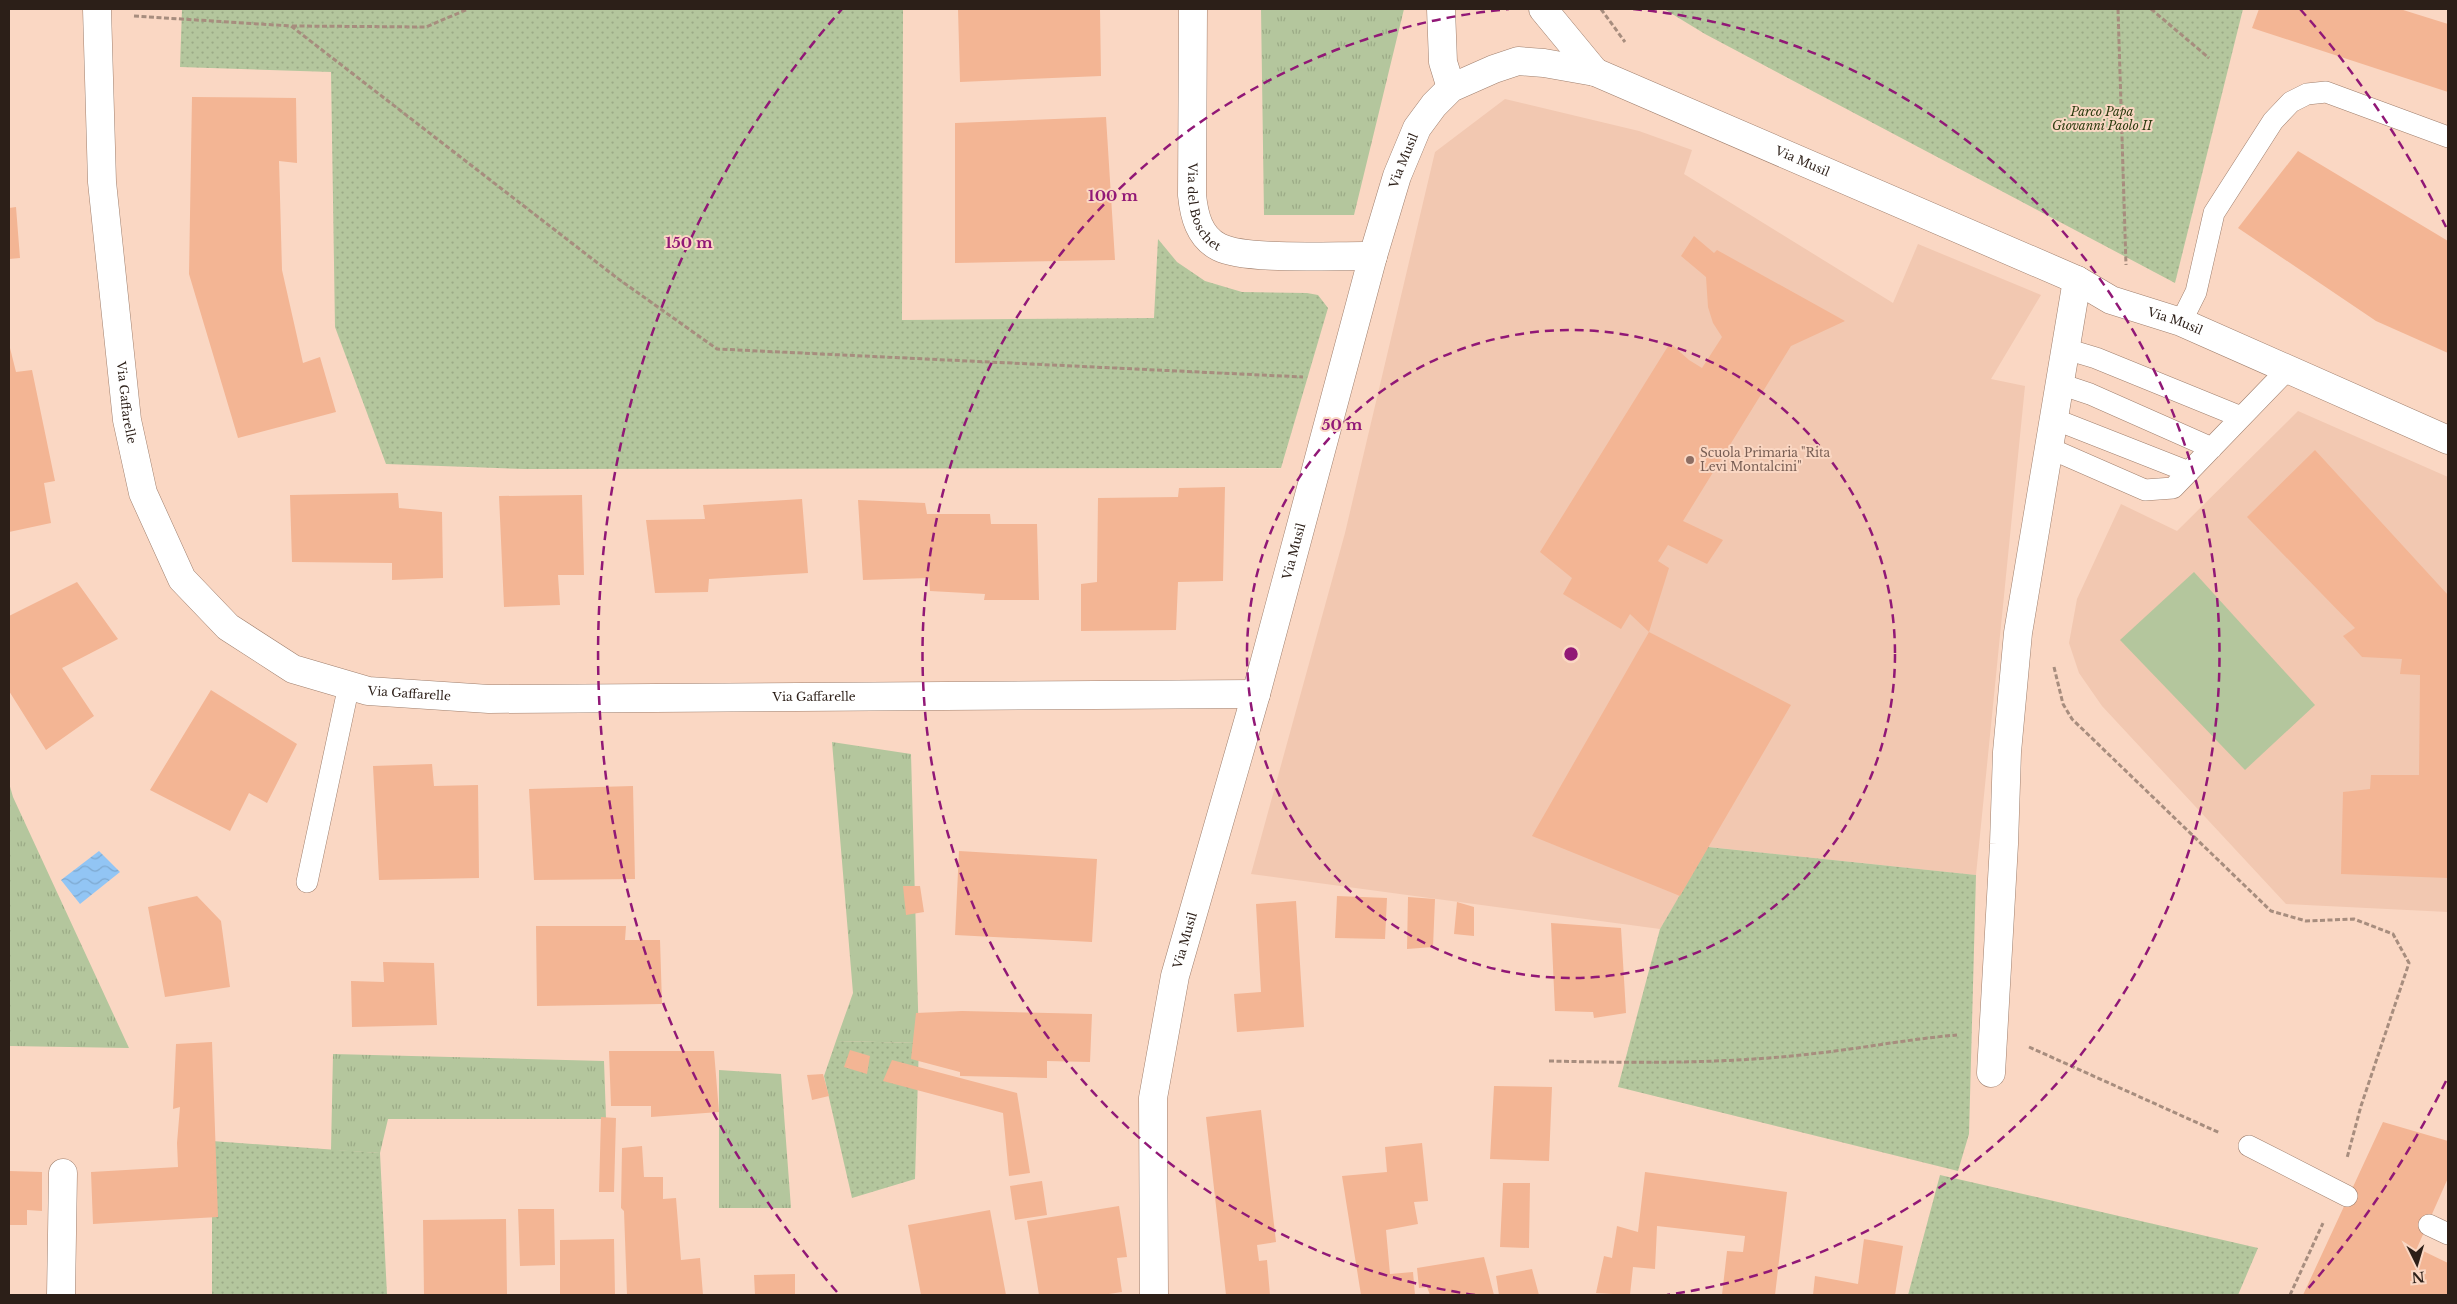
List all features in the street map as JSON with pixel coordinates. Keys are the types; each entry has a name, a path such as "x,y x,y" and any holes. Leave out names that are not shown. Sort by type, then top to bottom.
{"street":[{"name":"Via del Boschet","path":"1193,9 1192,195 1194,216 1204,234 1219,247 1245,254 1373,256"},
{"path":"1441,9 1443,62 1451,88"},
{"path":"1543,9 1595,72"},
{"name":"Via Gaffarelle","path":"97,11 103,192 127,420 143,493 182,579 228,627 293,668 368,691 489,699 1256,694"},
{"name":"Via Musil","path":"1154,1295 1153,1098 1175,976 1256,694 1373,256 1397,176 1417,128 1434,105 1451,88 1494,69 1518,62 1544,63 1595,72 2077,280 2111,300 2181,322 2448,440"},
{"path":"1991,1073 2004,844 2007,752 2018,633 2077,280"},
{"path":"61,1295 63,1173"}],"lane":[{"path":"2181,322 2196,292 2214,213 2273,121 2290,102 2308,94 2326,92 2448,137"},
{"path":"2066,348 2096,358 2241,417"},
{"path":"2049,448 2145,490 2173,488 2288,369"},
{"path":"2060,384 2090,394 2212,448"},
{"path":"2054,419 2189,472"},
{"path":"307,882 349,685"},
{"path":"2249,1146 2342,1194"},
{"path":"2429,1225 2448,1234"}],"path":[{"path":"97,11 291,26 426,27 468,9"},
{"path":"2111,300 2126,264 2118,9"},
{"path":"2151,9 2209,58"},
{"path":"291,26 617,278 717,349 1341,379"},
{"path":"2053,662 2063,704 2072,719 2271,911 2306,921 2354,919 2362,922 2393,934 2409,963 2361,1106 2342,1194 2290,1295"},
{"path":"1549,1061 1692,1063 1811,1054 1909,1039 1993,1031 2249,1146"}],"shaded area":[{"name":"Scuola Primaria \"Rita Levi Montalcini\"","path":"1505,99 1639,131 1692,150 1684,174 1893,303 1918,244 2041,295 1991,379 2025,386 1976,875 1709,847 1660,929 1251,874 1345,533 1435,152"},
{"path":"2298,411 2448,477 2448,912 2286,904 2102,706 2079,673 2069,643 2077,599 2121,504 2177,531"}],"green space":[{"path":"182,9 903,9 902,320 1154,318 1158,239 1177,262 1205,281 1242,292 1307,293 1318,295 1328,308 1281,468 525,469 386,464 335,327 331,72 180,67"},
{"path":"1261,9 1404,9 1354,215 1264,215"},
{"name":"Parco Papa Giovanni Paolo II","path":"1664,9 2243,9 2175,283 1705,34"},
{"path":"2194,572 2315,705 2245,770 2120,640"},
{"path":"832,742 911,754 919,1043 836,1041 853,993"},
{"path":"9,783 13,797 129,1048 9,1046"},
{"path":"1708,847 1976,875 1969,1134 1958,1171 1618,1087 1660,929"},
{"path":"836,1041 919,1043 915,1179 852,1198 824,1076"},
{"path":"333,1054 604,1061 606,1119 388,1119 380,1153 331,1150"},
{"path":"719,1070 781,1074 791,1208 719,1208"},
{"path":"212,1141 380,1153 387,1295 212,1295"},
{"path":"1940,1175 2258,1248 2238,1295 1908,1295"}],"water":[{"path":"99,851 120,872 80,904 61,880"}],"building":[{"path":"958,9 1100,9 1101,76 960,82"},
{"path":"2259,9 2400,9 2448,24 2448,92 2252,28"},
{"path":"192,97 296,98 297,163 279,161 282,270 303,363 320,357 336,412 238,438 189,274"},
{"path":"1106,117 1115,260 955,263 955,123"},
{"path":"2298,151 2448,241 2448,353 2376,321 2238,228"},
{"path":"16,207 20,258 9,259 9,208"},
{"path":"1694,236 1714,253 1717,250 1845,321 1791,346 1683,521 1723,540 1707,564 1668,545 1658,561 1669,568 1649,632 1630,614 1621,629 1563,594 1572,578 1540,552 1670,343 1689,360 1702,368 1722,337 1713,323 1708,307 1706,277 1681,256"},
{"path":"9,344 16,372 32,370 55,481 44,483 51,523 9,532"},
{"path":"2315,450 2448,595 2448,878 2341,874 2343,792 2370,789 2371,775 2419,775 2420,675 2400,674 2402,659 2362,657 2343,636 2355,628 2247,517"},
{"path":"1225,487 1223,581 1178,582 1176,630 1081,631 1081,584 1097,582 1098,498 1178,497 1179,488"},
{"path":"398,493 399,508 442,512 443,578 392,580 392,563 292,562 290,495"},
{"path":"582,495 584,575 558,575 560,605 504,607 499,496"},
{"path":"802,499 808,573 709,579 708,592 655,593 646,520 705,519 703,505"},
{"path":"858,500 925,503 927,514 990,514 991,524 1037,524 1039,600 984,600 985,594 930,591 929,578 863,580"},
{"path":"77,582 118,639 62,668 94,716 46,750 9,691 9,616"},
{"path":"1649,632 1791,705 1680,896 1532,836"},
{"path":"211,690 297,744 267,803 249,793 230,831 150,790"},
{"path":"432,764 434,786 478,785 479,878 379,880 373,766"},
{"path":"633,786 635,879 534,880 529,789"},
{"path":"959,851 1097,859 1092,942 955,935"},
{"path":"903,886 920,886 924,912 906,915"},
{"path":"197,896 221,921 230,987 165,997 148,907"},
{"path":"1337,896 1387,898 1385,939 1335,938"},
{"path":"1408,897 1435,899 1433,947 1407,949"},
{"path":"1296,901 1304,1027 1237,1032 1234,994 1261,992 1256,904"},
{"path":"1457,902 1474,907 1474,936 1454,934"},
{"path":"1551,923 1621,928 1626,1013 1594,1018 1593,1012 1555,1011"},
{"path":"536,926 626,926 625,940 660,940 662,1004 537,1006"},
{"path":"383,962 434,963 437,1025 352,1027 351,981 384,982"},
{"path":"962,1011 1092,1014 1090,1062 1047,1061 1047,1078 960,1076 960,1072 911,1059 916,1013"},
{"path":"212,1042 218,1217 93,1224 91,1172 178,1167 177,1143 180,1107 173,1109 176,1044"},
{"path":"850,1050 870,1056 867,1074 844,1067"},
{"path":"609,1051 714,1051 719,1112 651,1117 651,1106 611,1106"},
{"path":"892,1060 1017,1093 1030,1173 1009,1176 1003,1113 883,1081"},
{"path":"823,1074 829,1096 812,1100 807,1075"},
{"path":"1494,1086 1552,1087 1549,1161 1490,1159"},
{"path":"1261,1110 1276,1242 1257,1245 1259,1261 1267,1260 1270,1295 1226,1295 1206,1117"},
{"path":"601,1117 616,1118 614,1192 599,1192"},
{"path":"2383,1122 2448,1141 2448,1178 2417,1248 2448,1263 2448,1295 2303,1295"},
{"path":"1422,1143 1428,1201 1414,1202 1418,1224 1386,1230 1390,1274 1413,1272 1415,1295 1361,1295 1342,1176 1387,1172 1385,1147"},
{"path":"642,1146 644,1177 663,1177 663,1199 676,1198 681,1260 700,1258 703,1295 627,1295 624,1211 621,1208 622,1148"},
{"path":"9,1171 42,1172 42,1211 27,1210 27,1225 9,1225"},
{"path":"1645,1172 1787,1192 1775,1295 1722,1295 1727,1251 1743,1252 1745,1236 1657,1226 1655,1269 1633,1267 1630,1295 1596,1293 1604,1256 1612,1258 1617,1226 1638,1232"},
{"path":"1042,1181 1047,1215 1015,1220 1010,1186"},
{"path":"1503,1183 1530,1183 1529,1248 1500,1247"},
{"path":"1119,1206 1127,1257 1117,1258 1122,1292 1102,1295 1039,1295 1027,1221"},
{"path":"518,1209 554,1209 555,1265 520,1266"},
{"path":"990,1210 1006,1295 921,1295 908,1225"},
{"path":"506,1219 507,1295 424,1295 423,1220"},
{"path":"614,1239 615,1295 560,1295 560,1240"},
{"path":"1864,1239 1903,1246 1895,1295 1813,1295 1815,1276 1858,1284"},
{"path":"1484,1257 1494,1295 1430,1295 1427,1287 1419,1288 1417,1268"},
{"path":"1532,1269 1539,1295 1499,1295 1496,1276"},
{"path":"795,1274 795,1295 755,1295 754,1275"}],"place":[{"name":"Scuola Primaria \"Rita Levi Montalcini\"","path":"1690,460"}]}
